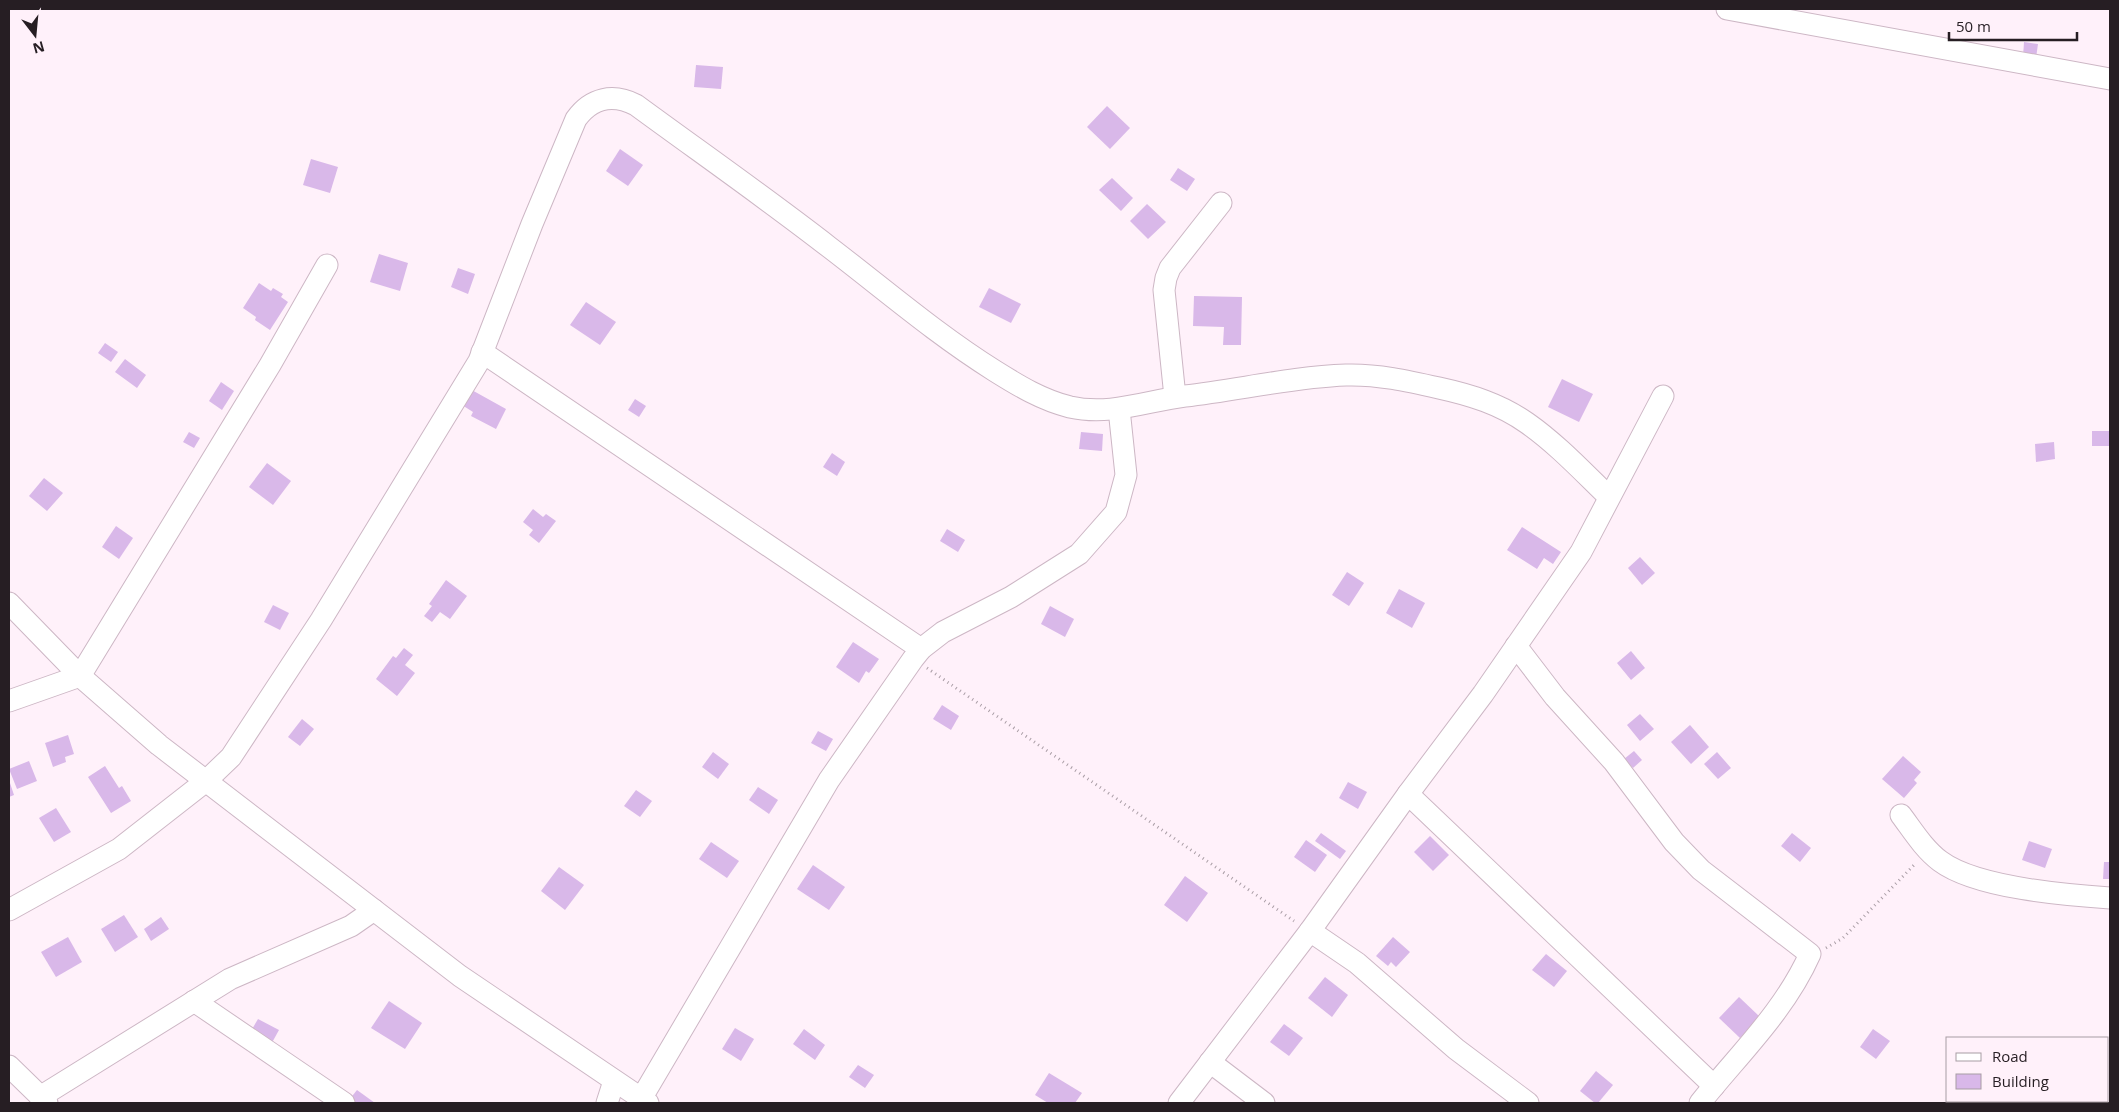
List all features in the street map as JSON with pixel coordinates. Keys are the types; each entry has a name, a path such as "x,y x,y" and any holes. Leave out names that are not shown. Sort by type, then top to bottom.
{"street":[{"path":"1727,9 1775,13 2110,79"},
{"path":"9,910 119,848 206,781 231,757 321,620 464,386 482,352 532,224 576,119 594,102 620,98 636,105 826,244 962,350 1008,379 1044,398 1070,407 1094,411 1119,409 1175,397 1347,375 1402,380 1475,396 1499,406 1526,422 1549,440 1610,497"},
{"path":"1175,397 1164,290 1166,278 1170,268 1221,203"},
{"path":"9,701 80,676 270,365 327,265"},
{"path":"482,352 917,654"},
{"path":"1179,1103 1310,931 1408,794 1483,694 1581,552 1663,396"},
{"path":"9,603 80,676 145,734 460,976 644,1101 829,780 917,654 943,632 1011,597 1079,554 1116,512 1126,475 1119,409"},
{"path":"1516,646 1555,697 1614,762 1674,842 1701,870 1810,954 1800,975 1780,1007 1700,1103"},
{"path":"1408,794 1714,1086"},
{"path":"1901,815 1930,852 1952,869 1975,879 2051,892 2110,898"},
{"path":"9,1066 43,1100 230,979 351,926 374,910"},
{"path":"1310,931 1357,963 1456,1049 1528,1103"},
{"path":"194,1001 344,1103"},
{"path":"1210,1062 1264,1103"},
{"path":"607,1103 614,1081"}],"path":[{"path":"917,654 1310,931"},
{"path":"1810,954 1823,950 1843,938 1912,866 1930,852"}],"building":[{"path":"2024,42 2038,44 2036,58 2023,57"},
{"path":"696,65 723,67 721,89 694,87"},
{"path":"1107,106 1130,128 1110,149 1087,127"},
{"path":"620,149 643,165 628,186 606,171"},
{"path":"311,159 338,167 330,193 303,185"},
{"path":"1178,168 1195,179 1187,191 1170,180"},
{"path":"1112,178 1133,198 1121,211 1099,190"},
{"path":"1147,204 1166,222 1148,239 1130,221"},
{"path":"379,254 408,263 400,291 370,282"},
{"path":"458,268 475,274 468,294 451,287"},
{"path":"259,283 271,291 273,288 283,294 281,297 288,302 270,330 255,320 256,317 243,308"},
{"path":"989,288 1021,304 1011,323 979,307"},
{"path":"1194,296 1242,297 1241,345 1223,345 1224,327 1193,326"},
{"path":"586,302 616,322 600,345 570,325"},
{"path":"105,343 118,352 111,362 98,353"},
{"path":"125,359 146,375 137,388 115,372"},
{"path":"1562,379 1593,394 1579,422 1548,407"},
{"path":"221,382 234,391 222,410 209,401"},
{"path":"470,389 506,409 496,429 471,416 473,412 462,405"},
{"path":"635,399 646,406 639,417 628,410"},
{"path":"2092,431 2110,431 2110,446 2092,446"},
{"path":"189,432 200,438 194,448 183,442"},
{"path":"1081,432 1103,434 1102,451 1079,449"},
{"path":"2054,442 2055,459 2036,462 2035,444"},
{"path":"832,453 845,462 837,476 823,467"},
{"path":"267,463 291,481 273,505 249,487"},
{"path":"44,478 63,493 47,511 29,496"},
{"path":"533,509 543,517 546,514 556,521 539,543 529,535 533,530 523,522"},
{"path":"116,526 133,538 119,559 102,547"},
{"path":"1522,527 1561,552 1553,564 1544,558 1537,569 1507,550"},
{"path":"947,529 965,540 958,552 940,541"},
{"path":"1640,557 1655,573 1642,585 1628,568"},
{"path":"1347,572 1364,583 1349,606 1332,595"},
{"path":"446,580 467,596 450,619 440,612 432,622 424,616 432,606 429,604"},
{"path":"1399,589 1425,603 1412,628 1386,613"},
{"path":"273,605 289,613 280,630 264,622"},
{"path":"1050,606 1074,619 1065,637 1041,624"},
{"path":"853,642 879,659 869,673 866,671 859,683 836,667"},
{"path":"404,648 413,655 405,665 415,673 397,696 376,679 393,656 396,658"},
{"path":"1631,651 1645,668 1631,680 1617,663"},
{"path":"942,705 959,716 951,730 933,719"},
{"path":"1640,714 1654,729 1640,741 1627,725"},
{"path":"302,719 314,729 300,746 288,737"},
{"path":"1690,725 1709,747 1691,764 1671,742"},
{"path":"818,731 833,739 826,751 811,743"},
{"path":"68,735 74,754 65,757 66,762 53,767 45,743"},
{"path":"1634,751 1642,760 1633,768 1624,759"},
{"path":"713,752 729,764 718,779 702,767"},
{"path":"1717,752 1731,768 1718,779 1704,764"},
{"path":"1903,756 1921,772 1914,780 1917,783 1904,798 1882,779"},
{"path":"29,761 37,781 17,789 9,769"},
{"path":"105,766 119,788 122,786 131,801 111,813 88,777"},
{"path":"9,780 14,795 9,797"},
{"path":"1348,782 1367,792 1358,809 1339,798"},
{"path":"758,787 778,800 769,814 749,800"},
{"path":"636,790 652,801 640,817 624,806"},
{"path":"56,808 71,832 54,842 39,818"},
{"path":"1321,833 1346,851 1340,859 1315,841"},
{"path":"1792,833 1811,848 1800,862 1781,846"},
{"path":"1430,836 1449,855 1433,871 1414,852"},
{"path":"1306,840 1327,855 1315,872 1294,857"},
{"path":"2029,841 2052,849 2045,868 2022,860"},
{"path":"711,842 739,861 727,878 699,859"},
{"path":"2104,862 2110,862 2110,879 2103,879"},
{"path":"813,865 845,887 829,910 797,889"},
{"path":"559,867 584,885 565,910 541,891"},
{"path":"1185,876 1208,893 1187,922 1164,905"},
{"path":"124,915 138,937 115,952 101,929"},
{"path":"161,917 169,929 151,941 144,929"},
{"path":"68,937 82,962 56,977 41,952"},
{"path":"1393,937 1410,952 1396,967 1391,962 1388,966 1376,956"},
{"path":"1546,954 1567,971 1554,987 1532,970"},
{"path":"1325,977 1348,995 1332,1017 1308,998"},
{"path":"1739,997 1760,1017 1740,1038 1719,1018"},
{"path":"389,1001 422,1023 405,1049 371,1028"},
{"path":"258,1019 279,1030 269,1048 248,1036"},
{"path":"1284,1024 1303,1038 1289,1056 1270,1042"},
{"path":"735,1028 754,1039 741,1061 722,1049"},
{"path":"804,1029 825,1045 815,1060 793,1044"},
{"path":"1873,1029 1890,1041 1876,1059 1860,1047"},
{"path":"858,1065 874,1075 865,1088 849,1077"},
{"path":"1596,1071 1613,1085 1598,1103 1595,1103 1580,1091"},
{"path":"1049,1073 1082,1093 1075,1103 1048,1103 1035,1095"},
{"path":"357,1090 375,1103 353,1103 349,1100"}]}
